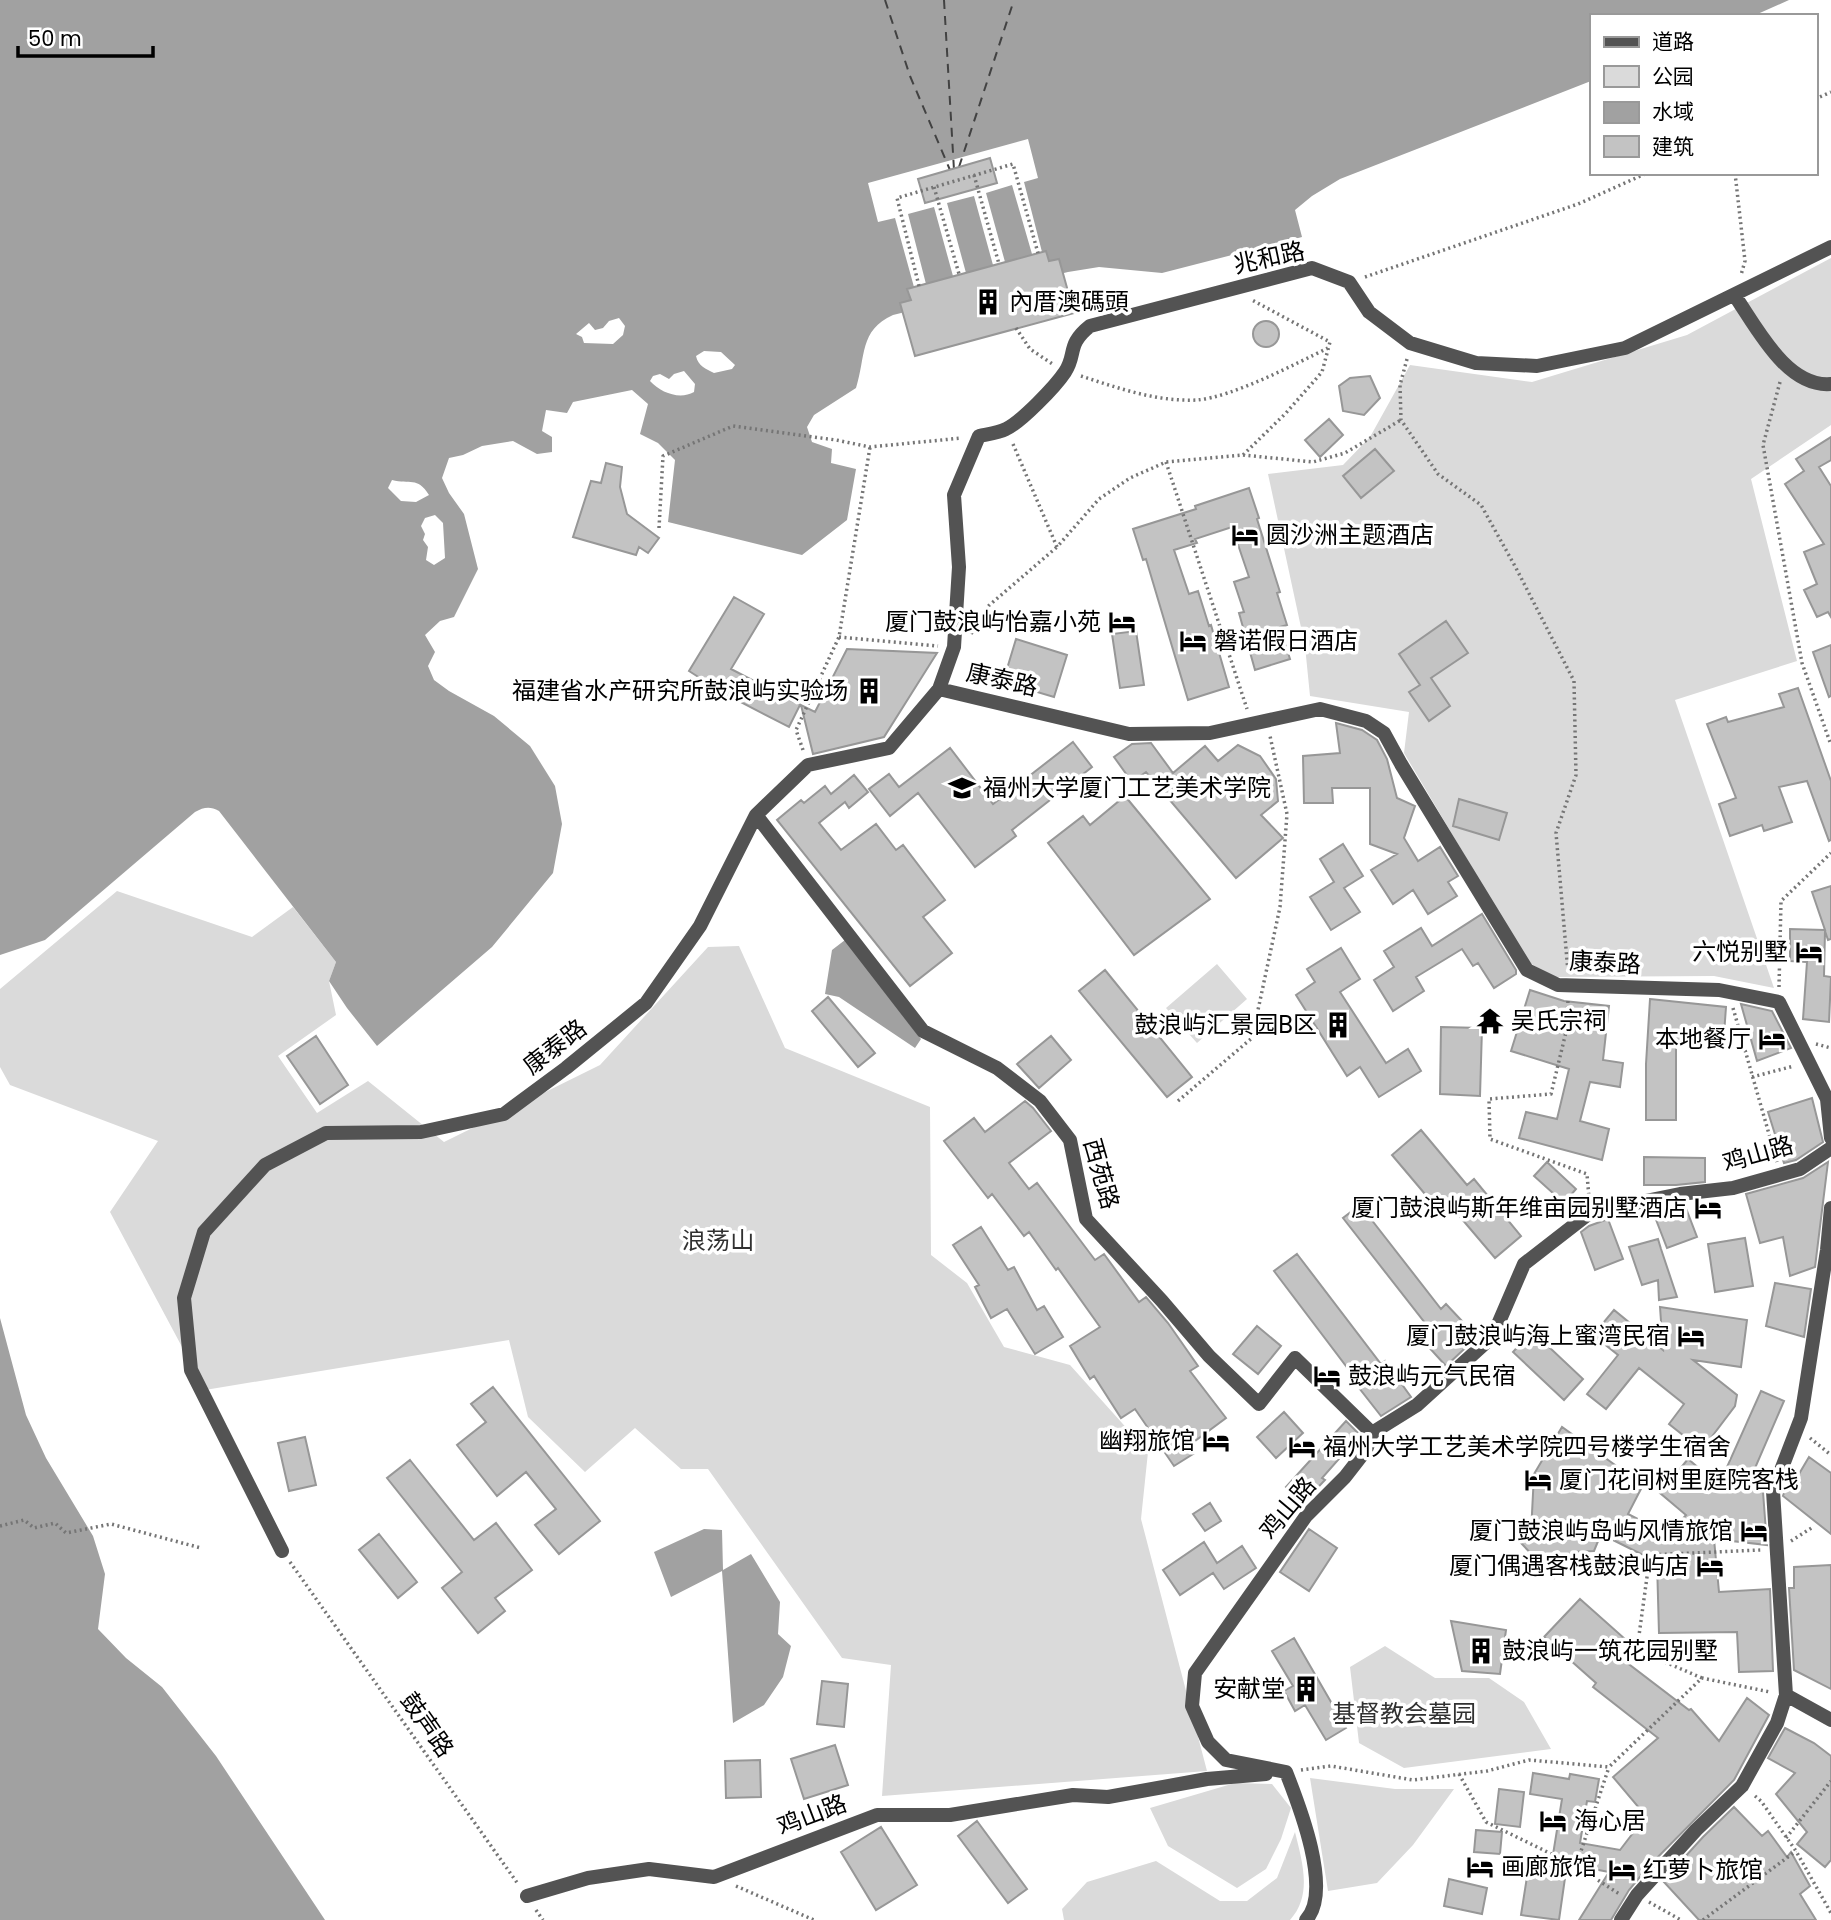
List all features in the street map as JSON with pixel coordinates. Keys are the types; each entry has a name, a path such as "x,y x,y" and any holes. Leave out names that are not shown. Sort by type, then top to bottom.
{"street":[{"path":"1349,282 1369,312 1410,343 1476,363 1537,366 1625,348 1831,247"},
{"name":"兆和路","path":"979,436 1006,429 1036,405 1066,370 1072,347 1080,333 1090,326 1312,268 1349,282"},
{"path":"1735,296 1784,366 1818,385 1831,384"},
{"path":"939,689 960,645 959,567 954,495 979,436"},
{"name":"康泰路","path":"282,1551 191,1370 184,1297 204,1232 265,1165 327,1133 421,1132 504,1114 646,1003 700,926 756,816 808,765 889,748 939,689 1129,734 1210,733 1321,709 1366,721 1384,733 1527,970 1558,985 1729,992 1779,1002"},
{"name":"西苑路","path":"756,816 923,1031 997,1068 1040,1101 1070,1140 1086,1219 1163,1301 1209,1356 1259,1404 1295,1358 1372,1433"},
{"path":"1779,1002 1827,1099 1831,1138"},
{"name":"鸡山路","path":"1286,1772 1226,1760 1209,1742 1192,1706 1195,1673 1306,1517 1345,1478 1366,1450 1372,1433 1417,1405 1493,1336 1524,1264 1591,1212 1680,1194 1733,1188 1800,1169 1831,1148"},
{"path":"1620,1920 1635,1898 1696,1830 1742,1786 1777,1723 1786,1695 1773,1491 1801,1418 1816,1329 1831,1208"},
{"path":"1786,1695 1831,1720"},
{"path":"1286,1772 1302,1812 1318,1881 1312,1914 1306,1920"},
{"name":"鸡山路","path":"527,1896 588,1878 649,1869 714,1877 877,1815 950,1815 1073,1795 1108,1797 1207,1779 1286,1772"}],"path":[{"path":"919,286 897,198 1013,164 1038,253"},
{"path":"974,175 999,264"},
{"path":"1349,282 1578,204 1643,175"},
{"path":"1735,175 1745,261 1735,296"},
{"path":"934,187 959,274"},
{"path":"1232,289 1330,342 1322,372 1243,455"},
{"path":"1016,328 1030,349 1047,362 1066,370 1125,391 1198,400 1224,394 1328,348"},
{"path":"1410,343 1400,385 1401,420 1438,474 1481,505 1574,681 1576,775 1556,832 1569,985 1566,1032 1551,1094 1489,1099 1490,1139 1587,1174 1591,1212"},
{"path":"1784,366 1763,444 1802,663 1831,745"},
{"path":"839,637 960,645 986,608 1057,547 1098,499 1130,478 1166,462 1243,455 1313,461 1345,453 1401,420"},
{"path":"659,528 663,456 733,426 870,447 979,436"},
{"path":"1006,429 1057,547"},
{"path":"808,765 796,730 839,637 870,447"},
{"path":"1166,462 1251,724"},
{"path":"1178,1101 1252,1038 1280,907 1287,814 1267,721"},
{"path":"1779,1002 1781,901 1831,853"},
{"path":"1729,992 1781,1175"},
{"path":"1752,1077 1808,1062"},
{"path":"1797,1428 1831,1455"},
{"path":"0,1526 24,1520 34,1528 55,1523 66,1533 111,1524 201,1548"},
{"path":"1786,1695 1702,1678 1637,1650 1650,1555 1777,1549 1813,1527"},
{"name":"鼓声路","path":"282,1551 543,1920"},
{"path":"1576,1866 1609,1767 1702,1678"},
{"path":"1286,1772 1331,1766 1413,1780 1487,1771 1529,1760 1609,1767"},
{"path":"1460,1774 1486,1822 1681,1920"},
{"path":"1786,1838 1831,1781"},
{"path":"1742,1786 1761,1801 1796,1850 1831,1913"},
{"path":"1703,1920 1796,1850"},
{"path":"714,1877 814,1920"}],"green space":[{"path":"1831,258 1831,425 1751,479 1797,661 1675,700 1774,988 1714,976 1553,977 1528,962 1404,753 1409,712 1310,696 1305,646 1268,474 1343,465 1370,437 1410,365 1532,382 1687,335"},
{"name":"浪荡山","path":"117,891 252,937 293,907 336,962 329,981 336,1015 278,1056 317,1113 368,1081 444,1142 600,1065 708,947 739,946 785,1048 930,1107 931,1255 967,1283 1004,1347 1070,1365 1148,1452 1141,1519 1207,1771 882,1796 891,1665 842,1658 708,1469 681,1469 635,1428 585,1472 528,1417 509,1340 205,1390 110,1212 158,1141 10,1085 0,1067 0,989"},
{"path":"1217,964 1247,999 1197,1043 1166,1008"},
{"name":"基督教会墓园","path":"1385,1646 1435,1678 1489,1678 1524,1702 1551,1749 1404,1768 1359,1743 1350,1667"},
{"name":"基督教会墓园","path":"1310,1778 1395,1789 1454,1789 1413,1845 1377,1883 1328,1891"},
{"path":"1235,1783 1272,1784 1291,1808 1281,1839 1266,1869 1237,1888 1168,1846 1150,1808"},
{"path":"1295,1832 1303,1866 1304,1889 1297,1910 1290,1920 1064,1920 1062,1909 1087,1882 1156,1861 1220,1901 1247,1901 1277,1878"}],"water":[{"path":"0,0 1789,0 1758,14 1590,14 1590,81 1340,179 1295,210 1302,237 1162,273 1099,267 1068,272 893,315 882,321 869,337 856,388 814,415 807,427 812,442 832,449 831,463 856,469 847,520 802,555 668,522 675,460 658,443 640,434 648,404 632,390 573,402 567,413 546,410 542,431 552,437 552,452 537,454 513,441 482,446 449,458 442,478 464,514 478,569 454,617 440,621 425,635 435,652 428,666 434,680 494,716 530,746 555,786 562,824 553,873 492,947 377,1046 329,981 336,962 219,811 213,808 195,812 45,940 0,955","holes":["619,318 625,326 623,335 613,344 584,343 582,337 576,334 589,323 595,330","704,351 721,352 735,365 732,369 714,373 700,365 697,359 696,356","684,371 695,384 694,392 689,394 671,394 650,381 653,376 660,374 669,379","392,480 417,483 429,495 416,502 401,501 388,488","435,515 443,523 445,558 434,565 426,560 428,547 423,540 425,534 421,526 425,518"]},
{"path":"845,940 921,1039 915,1048 839,997 825,994 832,950"},
{"path":"0,1318 26,1415 46,1458 93,1536 105,1574 98,1629 126,1658 162,1687 216,1756 325,1920 0,1920"},
{"path":"704,1529 722,1530 723,1570 751,1554 780,1602 778,1634 791,1646 783,1677 764,1705 733,1723 722,1571 671,1597 654,1552"}],"pier":[{"path":"1028,139 1038,178 1024,182 1042,252 1032,254 1012,185 986,193 1005,262 993,265 974,196 947,203 966,273 953,276 934,207 908,214 926,284 914,287 895,218 878,222 868,183"}],"building":[{"path":"990,158 997,183 925,203 918,179"},
{"name":"內厝澳碼頭","path":"1046,251 1049,261 1059,259 1074,313 915,356 900,303 911,300 907,289"},
{"path":"1266,321 1275,325 1279,334 1275,343 1266,347 1257,343 1253,334 1257,325"},
{"path":"1370,376 1380,398 1364,415 1343,411 1339,386 1350,378"},
{"path":"1329,419 1343,435 1320,457 1305,440"},
{"path":"1831,437 1831,460 1819,467 1831,486 1831,617 1828,612 1817,617 1804,590 1817,584 1804,552 1824,544 1785,484 1804,471 1796,459"},
{"path":"1375,449 1394,471 1361,498 1343,476"},
{"path":"606,463 622,467 620,487 627,514 659,538 648,553 639,547 636,555 573,537 591,481 601,483"},
{"path":"1249,488 1280,592 1277,593 1287,625 1280,627 1290,659 1255,670 1239,613 1244,612 1234,582 1249,577 1232,527 1195,539 1197,543 1174,550 1189,594 1198,591 1229,687 1188,700 1146,559 1143,560 1133,529 1196,509 1195,506"},
{"path":"734,597 764,614 731,669 800,705 789,727 725,694 689,671"},
{"path":"1446,621 1468,653 1431,678 1450,706 1429,721 1409,692 1420,685 1399,654"},
{"path":"1136,631 1144,685 1120,688 1112,634"},
{"path":"1016,639 1067,655 1054,697 1003,682"},
{"path":"1831,645 1831,696 1829,697 1813,652"},
{"name":"福建省水产研究所鼓浪屿实验场","path":"847,649 937,653 884,737 813,754 801,705 815,712"},
{"path":"1798,688 1831,781 1831,840 1829,841 1807,781 1779,787 1792,822 1764,831 1762,825 1730,836 1719,804 1736,798 1707,724 1726,717 1728,722 1784,707 1779,694"},
{"path":"1336,723 1362,730 1377,740 1387,759 1397,798 1415,806 1404,838 1418,861 1440,847 1458,876 1448,882 1457,896 1428,914 1413,890 1393,904 1371,870 1397,854 1370,844 1370,788 1332,788 1333,803 1304,803 1303,756 1340,753"},
{"path":"1073,742 1092,767 1012,830 1016,836 975,867 918,793 890,816 869,789 889,774 899,787 950,748 993,804"},
{"path":"1151,743 1173,773 1205,746 1218,761 1238,745 1260,756 1276,779 1278,801 1261,815 1283,838 1236,878 1146,772 1132,782 1114,757 1132,744"},
{"path":"854,775 868,792 849,808 845,802 819,823 841,850 876,824 896,850 903,845 945,900 923,917 952,953 910,986 777,820 801,800 804,803 825,786 831,794"},
{"path":"1125,796 1210,899 1134,955 1048,843 1083,816 1090,825"},
{"path":"1459,799 1507,813 1499,840 1453,826"},
{"path":"1343,844 1363,876 1344,888 1360,912 1331,930 1310,897 1334,882 1320,859"},
{"path":"1831,886 1831,939 1828,940 1825,931 1824,976 1831,977 1829,1022 1803,1019 1807,962 1790,961 1790,929 1825,930 1812,892"},
{"path":"1482,914 1516,974 1494,988 1478,963 1473,966 1462,949 1416,977 1424,991 1393,1011 1374,980 1394,967 1384,951 1421,928 1432,946"},
{"name":"鼓浪屿汇景园B区","path":"1341,948 1360,979 1340,992 1386,1063 1408,1049 1421,1071 1379,1097 1360,1067 1347,1076 1296,995 1315,982 1307,969"},
{"path":"1105,970 1192,1077 1167,1097 1079,991"},
{"path":"1530,990 1564,1001 1609,1006 1603,1060 1623,1063 1620,1087 1590,1082 1580,1121 1609,1129 1602,1160 1519,1138 1526,1112 1557,1119 1569,1069 1511,1051"},
{"path":"828,997 875,1053 858,1067 812,1011"},
{"path":"1650,999 1726,1007 1723,1048 1676,1044 1676,1120 1646,1120"},
{"path":"1741,1004 1772,1011 1791,1048 1757,1061"},
{"path":"1441,1027 1482,1028 1480,1096 1440,1094"},
{"path":"316,1036 348,1085 320,1104 287,1056"},
{"path":"1051,1036 1071,1060 1039,1088 1017,1064"},
{"path":"1812,1098 1823,1142 1796,1160 1784,1163 1768,1112"},
{"path":"1025,1101 1051,1131 1009,1163 1029,1189 1037,1183 1095,1260 1104,1254 1139,1302 1146,1297 1198,1366 1190,1371 1226,1418 1187,1447 1193,1454 1174,1466 1135,1409 1121,1418 1094,1376 1090,1379 1070,1346 1100,1327 1029,1232 1024,1236 992,1194 988,1198 944,1141 974,1118 985,1132"},
{"path":"1421,1130 1467,1185 1474,1179 1521,1236 1495,1258 1450,1205 1441,1213 1392,1155"},
{"path":"1644,1157 1705,1158 1705,1182 1644,1185"},
{"path":"1547,1162 1576,1189 1564,1203 1534,1176"},
{"path":"1828,1162 1815,1267 1790,1276 1783,1237 1760,1243 1746,1194 1803,1178"},
{"path":"1684,1203 1697,1237 1667,1248 1653,1212"},
{"path":"1360,1205 1441,1309 1446,1304 1477,1337 1446,1366 1415,1332 1425,1323 1343,1218"},
{"path":"1608,1219 1623,1259 1595,1270 1581,1232"},
{"path":"981,1227 1008,1270 1014,1267 1037,1310 1044,1306 1063,1337 1035,1354 1007,1309 991,1318 975,1287 979,1285 953,1245"},
{"path":"1745,1238 1753,1286 1715,1292 1708,1244"},
{"path":"1658,1239 1677,1297 1659,1300 1658,1280 1642,1285 1629,1247"},
{"path":"1297,1254 1381,1364 1385,1361 1411,1397 1381,1416 1274,1271"},
{"path":"1775,1283 1811,1289 1804,1337 1766,1326"},
{"path":"1660,1307 1747,1320 1741,1367 1693,1360 1737,1395 1735,1406 1704,1447 1698,1447 1669,1424 1684,1404 1639,1368 1606,1409 1587,1394 1618,1355 1593,1335 1614,1310 1663,1350"},
{"path":"1257,1326 1281,1346 1258,1374 1233,1354"},
{"path":"1532,1331 1583,1379 1564,1400 1513,1352"},
{"path":"493,1387 600,1521 559,1554 535,1525 556,1509 526,1472 497,1496 457,1445 486,1422 471,1404"},
{"path":"1761,1391 1784,1401 1755,1468 1770,1472 1763,1492 1767,1545 1714,1539 1719,1592 1770,1589 1773,1671 1739,1672 1737,1632 1659,1633 1657,1562 1601,1534 1594,1551 1573,1552 1554,1578 1521,1543 1531,1533 1534,1474 1562,1427 1643,1485 1628,1514 1669,1535 1686,1515 1660,1493 1688,1459 1719,1485"},
{"path":"1284,1412 1303,1433 1276,1458 1257,1437"},
{"path":"1346,1421 1360,1435 1303,1503 1286,1487"},
{"path":"305,1437 316,1485 289,1491 278,1443"},
{"path":"1809,1457 1831,1473 1831,1534 1783,1496 1789,1477 1796,1479"},
{"path":"410,1460 474,1540 496,1523 532,1570 495,1598 505,1611 478,1633 442,1588 462,1572 387,1478"},
{"path":"1210,1503 1221,1521 1205,1531 1193,1514"},
{"path":"1309,1529 1337,1548 1309,1591 1280,1572"},
{"path":"379,1534 417,1582 398,1598 359,1550"},
{"path":"1204,1542 1217,1563 1242,1546 1256,1568 1224,1589 1213,1573 1180,1595 1163,1570"},
{"path":"1831,1565 1831,1689 1794,1670 1789,1588 1794,1588 1794,1567"},
{"path":"1580,1599 1625,1639 1613,1652 1691,1709 1719,1741 1747,1698 1769,1715 1734,1780 1649,1866 1629,1890 1611,1920 1579,1920 1609,1872 1567,1864 1559,1920 1521,1915 1529,1864 1551,1867 1562,1799 1530,1794 1533,1773 1569,1779 1570,1774 1599,1779 1595,1802 1587,1801 1580,1843 1620,1850 1646,1816 1613,1777 1658,1738 1593,1687 1596,1683 1544,1637"},
{"name":"鼓浪屿一筑花园别墅","path":"1451,1621 1506,1630 1500,1674 1462,1671"},
{"name":"安献堂","path":"1294,1638 1346,1728 1326,1740 1305,1705 1295,1711 1284,1691 1293,1686 1272,1651"},
{"path":"822,1681 848,1684 844,1727 817,1724"},
{"path":"1785,1728 1814,1743 1831,1756 1831,1860 1825,1867 1797,1844 1807,1832 1776,1794 1795,1773 1768,1758"},
{"path":"835,1745 848,1785 804,1799 791,1759"},
{"path":"760,1760 761,1797 726,1798 725,1761"},
{"path":"1499,1789 1524,1792 1520,1827 1495,1824"},
{"path":"1734,1807 1762,1836 1768,1831 1787,1857 1791,1852 1810,1886 1800,1894 1816,1920 1699,1920 1663,1881"},
{"path":"977,1821 1027,1889 1008,1903 958,1836"},
{"path":"881,1827 917,1885 876,1910 841,1852"},
{"path":"1476,1830 1502,1832 1500,1854 1474,1852"},
{"path":"1449,1879 1487,1888 1482,1914 1444,1906"}],"ferry route":[{"path":"885,0 910,76 950,170"},
{"path":"944,0 954,170"},
{"path":"959,167 1014,0"}],"place":[{"name":"內厝澳碼頭","path":"988,302"},
{"name":"圆沙洲主题酒店","path":"1245,535"},
{"name":"厦门鼓浪屿怡嘉小苑","path":"1122,622"},
{"name":"磐诺假日酒店","path":"1193,641"},
{"name":"福建省水产研究所鼓浪屿实验场","path":"869,691"},
{"name":"福州大学厦门工艺美术学院","path":"962,788"},
{"name":"六悦别墅","path":"1809,952"},
{"name":"吴氏宗祠","path":"1490,1021"},
{"name":"鼓浪屿汇景园B区","path":"1338,1025"},
{"name":"本地餐厅","path":"1772,1039"},
{"name":"厦门鼓浪屿斯年维亩园别墅酒店","path":"1708,1208"},
{"name":"厦门鼓浪屿海上蜜湾民宿","path":"1691,1336"},
{"name":"鼓浪屿元气民宿","path":"1327,1376"},
{"name":"幽翔旅馆","path":"1216,1441"},
{"name":"福州大学工艺美术学院四号楼学生宿舍","path":"1302,1447"},
{"name":"厦门花间树里庭院客栈","path":"1538,1480"},
{"name":"厦门鼓浪屿岛屿风情旅馆","path":"1754,1531"},
{"name":"厦门偶遇客栈鼓浪屿店","path":"1710,1566"},
{"name":"鼓浪屿一筑花园别墅","path":"1481,1651"},
{"name":"安献堂","path":"1306,1689"},
{"name":"海心居","path":"1553,1821"},
{"name":"画廊旅馆","path":"1480,1867"},
{"name":"红萝卜旅馆","path":"1622,1870"}]}
